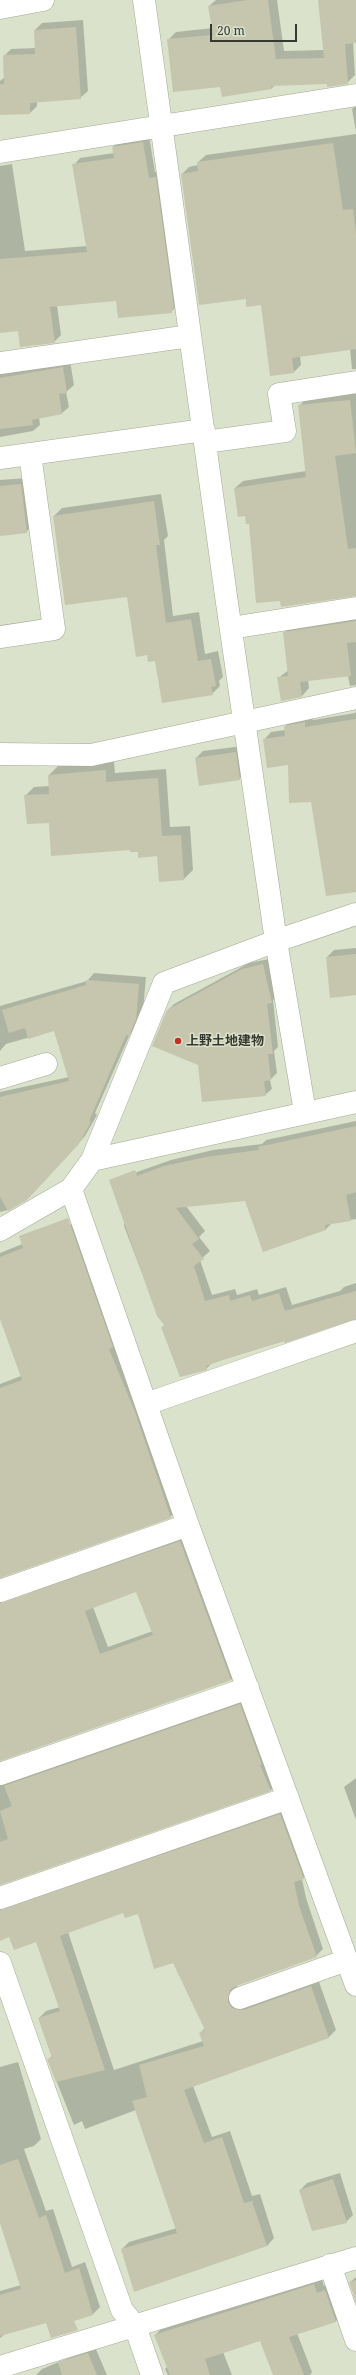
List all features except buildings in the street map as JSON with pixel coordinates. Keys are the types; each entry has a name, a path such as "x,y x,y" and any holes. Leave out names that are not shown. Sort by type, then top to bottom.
{"street":[{"path":"0,8 43,0"},
{"path":"144,0 276,941 305,1112"},
{"path":"0,152 356,95"},
{"path":"0,363 190,336"},
{"path":"0,458 204,436 285,431 279,394 356,382"},
{"path":"0,637 54,629 30,454"},
{"path":"231,628 356,608"},
{"path":"0,754 92,755 356,698"},
{"path":"0,1230 71,1189 92,1160 164,983 276,941 356,914"},
{"path":"0,1078 46,1064"},
{"path":"92,1160 356,1102"},
{"path":"71,1189 188,1525 356,1985"},
{"path":"146,1404 356,1331"},
{"path":"0,1591 188,1525"},
{"path":"0,1774 248,1688"},
{"path":"0,1898 288,1798"},
{"path":"240,1998 347,1960"},
{"path":"0,1963 122,2310 135,2326 152,2375"},
{"path":"0,2367 356,2258"},
{"path":"330,2265 356,2340"}],"place":[{"name":"上野土地建物","path":"178,1041"}]}
